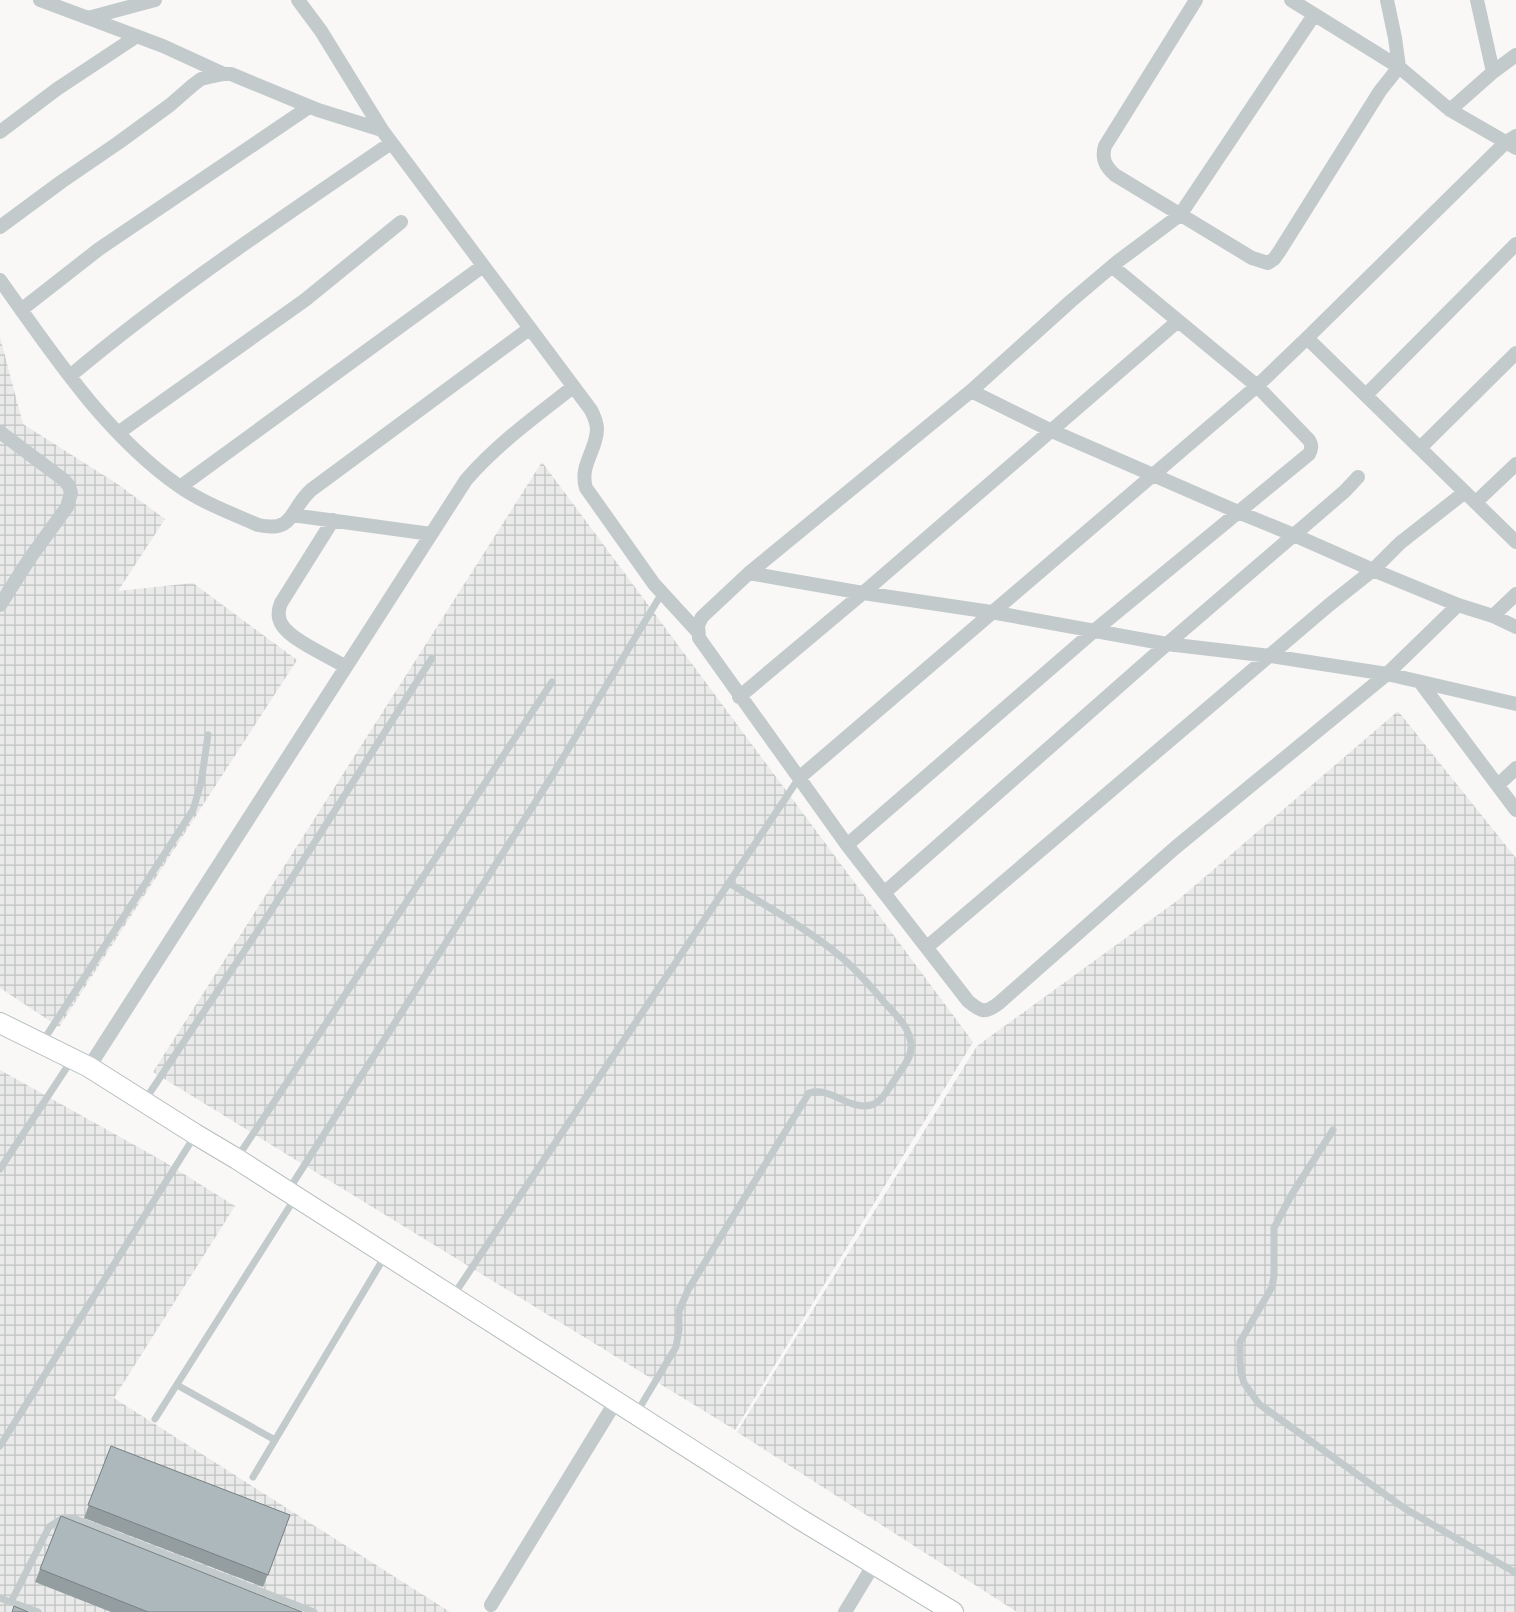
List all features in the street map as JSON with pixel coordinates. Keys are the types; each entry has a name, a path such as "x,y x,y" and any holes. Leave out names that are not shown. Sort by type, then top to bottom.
{"main road":[{"path":"0,1023 81,1063 144,1101 636,1414 953,1612"}],"street":[{"path":"40,0 163,46 224,74 238,77 309,107 382,130"},
{"path":"88,18 155,0"},
{"path":"298,0 326,39 382,130 591,410 596,420 597,430 584,473 586,488 648,576 697,631 701,642 739,697 846,845 968,1001 975,1007 983,1011 991,1009 1176,847 1387,674 1458,605"},
{"path":"1196,0 1105,146 1103,152 1104,161 1107,168 1115,175 1252,258 1268,264 1279,252 1384,86 1399,67 1388,0"},
{"path":"799,778 1257,386 1513,142 1450,110 1399,67 1291,0"},
{"path":"1477,0 1493,72"},
{"path":"697,631 702,617 749,573 971,391 1117,262 1180,215 1314,15"},
{"path":"0,132 56,89 137,36"},
{"path":"1450,110 1493,72 1516,55"},
{"path":"0,227 60,182 163,110 193,85 202,79 224,74"},
{"path":"21,310 99,249 309,107"},
{"path":"70,376 112,341 230,254 391,142"},
{"path":"118,433 305,300 401,222"},
{"path":"1366,395 1516,244"},
{"path":"180,487 483,266"},
{"path":"846,845 1094,631 1309,454 1312,448 1309,440 1257,386 1113,267"},
{"path":"0,280 70,376 118,433 144,459 180,487 209,504 258,524 276,527 285,524 299,503 311,490 529,329"},
{"path":"739,697 1178,322"},
{"path":"1308,338 1516,542"},
{"path":"1420,448 1516,352"},
{"path":"81,1063 346,667 455,495 480,463 573,387"},
{"path":"971,391 1052,431 1238,512 1373,570 1458,605 1494,616 1516,627"},
{"path":"0,432 64,480 69,486 71,493 67,507 30,558 0,605"},
{"path":"1476,502 1516,464"},
{"path":"884,893 1167,644 1345,491 1358,477"},
{"path":"927,947 1373,570 1400,543 1465,492"},
{"path":"292,515 431,534"},
{"path":"333,520 281,603 278,609 278,616 280,623 286,631 298,640 346,667"},
{"path":"749,573 991,612 1167,644 1270,656 1387,674 1516,704"},
{"path":"1494,616 1516,594"},
{"path":"1420,682 1516,810"},
{"path":"1498,785 1516,768"},
{"path":"491,1605 616,1401"},
{"path":"845,1612 874,1564"}],"lane":[{"path":"155,1419 292,1194 552,776 662,593"},
{"path":"144,1101 275,906 432,658"},
{"path":"237,1159 552,682"},
{"path":"42,1043 193,810 201,783 208,735"},
{"path":"452,1297 799,778"},
{"path":"636,1414 676,1347 679,1330 679,1311 688,1290 809,1093 817,1091 860,1106 871,1105 880,1100 902,1068 909,1056 911,1047 909,1036 902,1022 866,981 840,956 796,924 729,882"},
{"path":"0,1169 81,1063"},
{"path":"1333,1130 1292,1194 1274,1228 1274,1276 1272,1288 1240,1342 1240,1367 1244,1383 1259,1404 1404,1508 1516,1573"},
{"path":"0,1446 195,1134"},
{"path":"253,1477 386,1254"},
{"path":"177,1385 275,1440"},
{"path":"11,1602 49,1527 63,1518 73,1518 314,1612"},
{"path":"0,1598 38,1612"}],"shaded area":[{"path":"0,337 23,424 119,485 165,519 118,591 193,583 297,660 59,1027 0,988"},
{"path":"542,462 973,1042 735,1430 153,1072"},
{"path":"1398,711 1516,858 1516,1612 1017,1612 737,1432 977,1046 1178,900"},
{"path":"0,1070 163,1161 235,1206 114,1398 450,1612 0,1612"}],"building":[{"path":"111,1446 290,1515 268,1575 88,1505"},
{"path":"61,1516 302,1612 148,1612 40,1569"},
{"path":"14,1606 28,1612 12,1612"}]}
